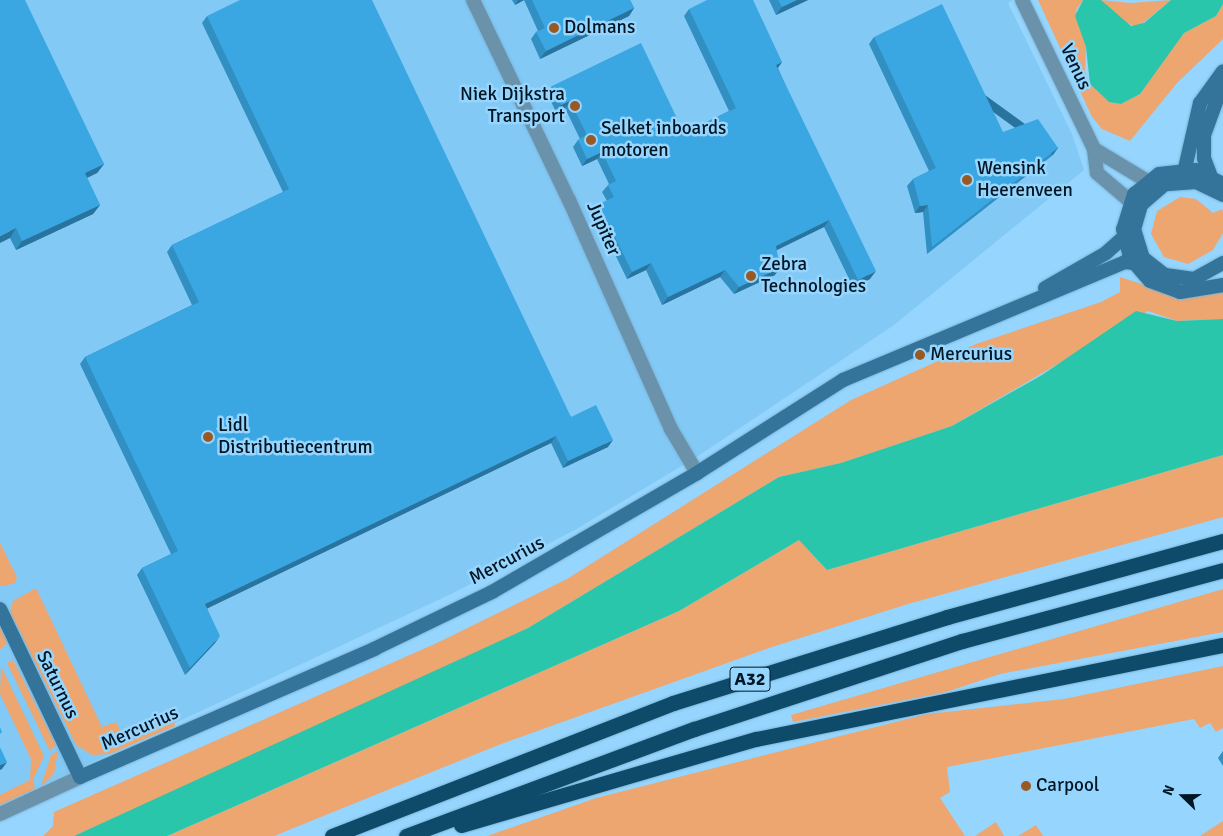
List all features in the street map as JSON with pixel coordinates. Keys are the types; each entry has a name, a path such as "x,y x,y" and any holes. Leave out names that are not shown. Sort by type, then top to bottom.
{"highway":[{"name":"A32","path":"332,836 673,703 947,617 1223,541"},
{"name":"A32","path":"407,836 694,730 943,647 1223,570"},
{"name":"A32","path":"407,836 486,819 756,739 1223,645"}],"main road":[{"path":"1178,181 1187,169 1200,103 1223,71"},
{"path":"1210,174 1204,158 1204,135 1223,83"},
{"path":"1217,285 1192,292 1169,290 1150,281 1132,262 1124,238 1134,205 1147,181 1165,172 1187,169 1210,174 1223,184"},
{"path":"1134,205 1158,188 1178,181 1196,182 1223,195"},
{"path":"1134,205 1135,238 1149,265"},
{"name":"Mercurius","path":"1013,307 1106,253 1124,238"},
{"name":"Mercurius","path":"80,777 483,596 697,473 842,380 1013,307 1132,262"},
{"path":"1132,262 1149,265 1178,280 1194,279 1221,267"},
{"name":"Saturnus","path":"0,609 80,777"}],"street":[{"name":"Jupiter","path":"473,0 569,200 671,429 697,473"},
{"name":"Venus","path":"1022,0 1094,149 1097,173 1134,205"},
{"path":"1094,149 1147,181"},
{"name":"Mercurius","path":"0,814 80,777"}],"shaded area":[{"path":"0,0 1013,0 1008,3 1072,134 1084,170 894,325 695,458 575,530 451,594 0,805"},
{"path":"1038,0 1083,0 1076,10 1086,47 1085,71 1090,84 1109,102 1121,104 1140,94 1166,52 1184,33 1216,16 1223,4 1223,39 1177,83 1130,141 1102,129 1092,117"},
{"path":"1083,0 1101,0 1131,26 1144,23 1171,0 1223,0 1223,4 1216,16 1184,33 1140,94 1121,104 1109,102 1090,84 1086,47 1075,16"},
{"path":"1101,0 1130,3 1171,0 1138,27 1123,22"},
{"path":"1180,197 1196,199 1213,213 1222,209 1223,213 1223,233 1213,250 1188,264 1164,257 1151,234 1157,211"},
{"path":"1120,277 1182,297 1223,291 1223,319 1177,321 1148,311 952,426 841,463 779,477 528,628 381,699 74,836 43,836 53,826 54,812 439,642 567,579 851,400 976,344 1101,302 1120,292"},
{"path":"1136,311 1177,321 1223,319 1223,455 827,570 799,540 679,611 167,836 74,836 528,628 779,477 841,463 952,426 1042,375"},
{"path":"1223,455 1223,517 908,604 772,647 501,744 274,836 167,836 679,611 799,540 827,570"},
{"path":"0,543 17,577 15,583 4,586 0,585"},
{"path":"36,588 102,727 116,722 124,737 173,716 175,726 110,754 92,755 76,745 10,612 13,601"},
{"path":"1223,589 1223,632 1000,674 946,692 793,722 791,715"},
{"path":"0,627 7,643 1,650 0,648"},
{"path":"13,660 56,745 50,751 7,663"},
{"path":"1,666 44,756 33,780 35,789 0,805 0,795 30,780 31,759 0,694"},
{"path":"1223,666 1223,728 1216,732 1210,723 1200,728 1194,719 947,767 950,792 940,798 965,836 487,836 596,798 927,714 1064,699"},
{"path":"58,751 54,774 41,786 51,755"},
{"path":"1223,821 1223,836 1200,836"},
{"path":"996,822 1004,836 975,836"},
{"path":"1036,825 1043,836 1018,836"}],"building":[{"path":"0,0 25,0 104,164 85,173 100,205 22,241 16,228 0,236"},
{"path":"240,0 372,0 571,417 596,405 613,440 568,461 556,436 205,604 220,636 190,668 142,568 178,551 85,357 199,302 172,245 289,189 207,16"},
{"path":"532,0 630,0 634,8 546,51 536,32 545,28"},
{"path":"707,0 753,0 782,62 776,65 876,271 858,280 829,220 776,246 780,268 739,287 725,270 668,297 651,263 632,272 599,204 614,197 608,185 616,181 602,152 587,159 578,140 587,135 570,101 561,105 552,86 641,43 684,133 736,108 689,9"},
{"path":"778,0 797,0 782,7"},
{"path":"942,4 1003,132 1038,119 1058,148 932,247 928,205 920,206 913,179 936,168 874,37"},
{"path":"0,747 7,762 0,765"}],"place":[{"name":"Dolmans","path":"554,28"},
{"name":"Niek Dijkstra Transport","path":"575,106"},
{"name":"Selket inboards motoren","path":"591,140"},
{"name":"Wensink Heerenveen","path":"967,180"},
{"name":"Zebra Technologies","path":"751,276"},
{"name":"Mercurius","path":"920,355"},
{"name":"Lidl Distributiecentrum","path":"208,437"},
{"name":"Carpool","path":"1026,786"}]}
